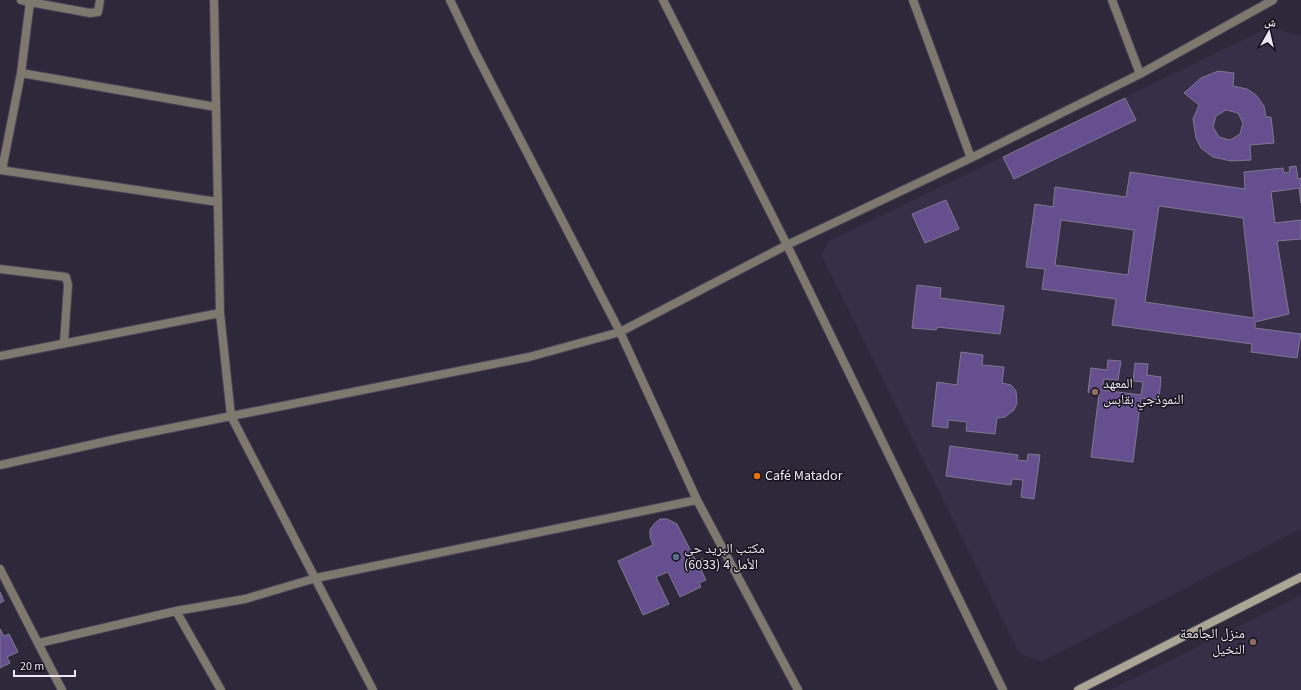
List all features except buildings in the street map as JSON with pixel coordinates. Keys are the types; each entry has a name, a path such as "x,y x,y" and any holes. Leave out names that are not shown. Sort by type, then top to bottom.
{"street":[{"path":"21,0 90,13 98,12 100,0"},
{"path":"214,0 220,313 231,416 373,690"},
{"path":"450,0 475,52 620,332 697,500 798,690"},
{"path":"663,0 787,245 1003,690"},
{"path":"913,0 971,158"},
{"path":"1112,0 1140,74"},
{"path":"0,465 121,438 529,357 620,332 787,245 971,158 1140,74 1273,0"},
{"path":"30,2 21,73 1,170 218,202"},
{"path":"21,73 216,107"},
{"path":"0,269 66,277 68,285 64,343"},
{"path":"0,356 220,313"},
{"path":"39,643 176,611 245,599 316,578 697,500"},
{"path":"0,569 62,690"},
{"path":"1078,690 1301,577"},
{"path":"176,611 220,690"}],"shaded area":[{"name":"المعهد النموذجي بقابس","path":"1269,27 1301,36 1301,529 1042,661 1020,654 821,255 829,241"},
{"name":"منزل الجامعة النخيل","path":"1301,595 1301,690 1110,690"}],"place":[{"name":"المعهد النموذجي بقابس","path":"1095,392"},
{"name":"Café Matador","path":"757,476"},
{"name":"مكتب البريد حي الأمل 4 (6033)","path":"676,557"},
{"name":"منزل الجامعة النخيل","path":"1253,642"}]}
